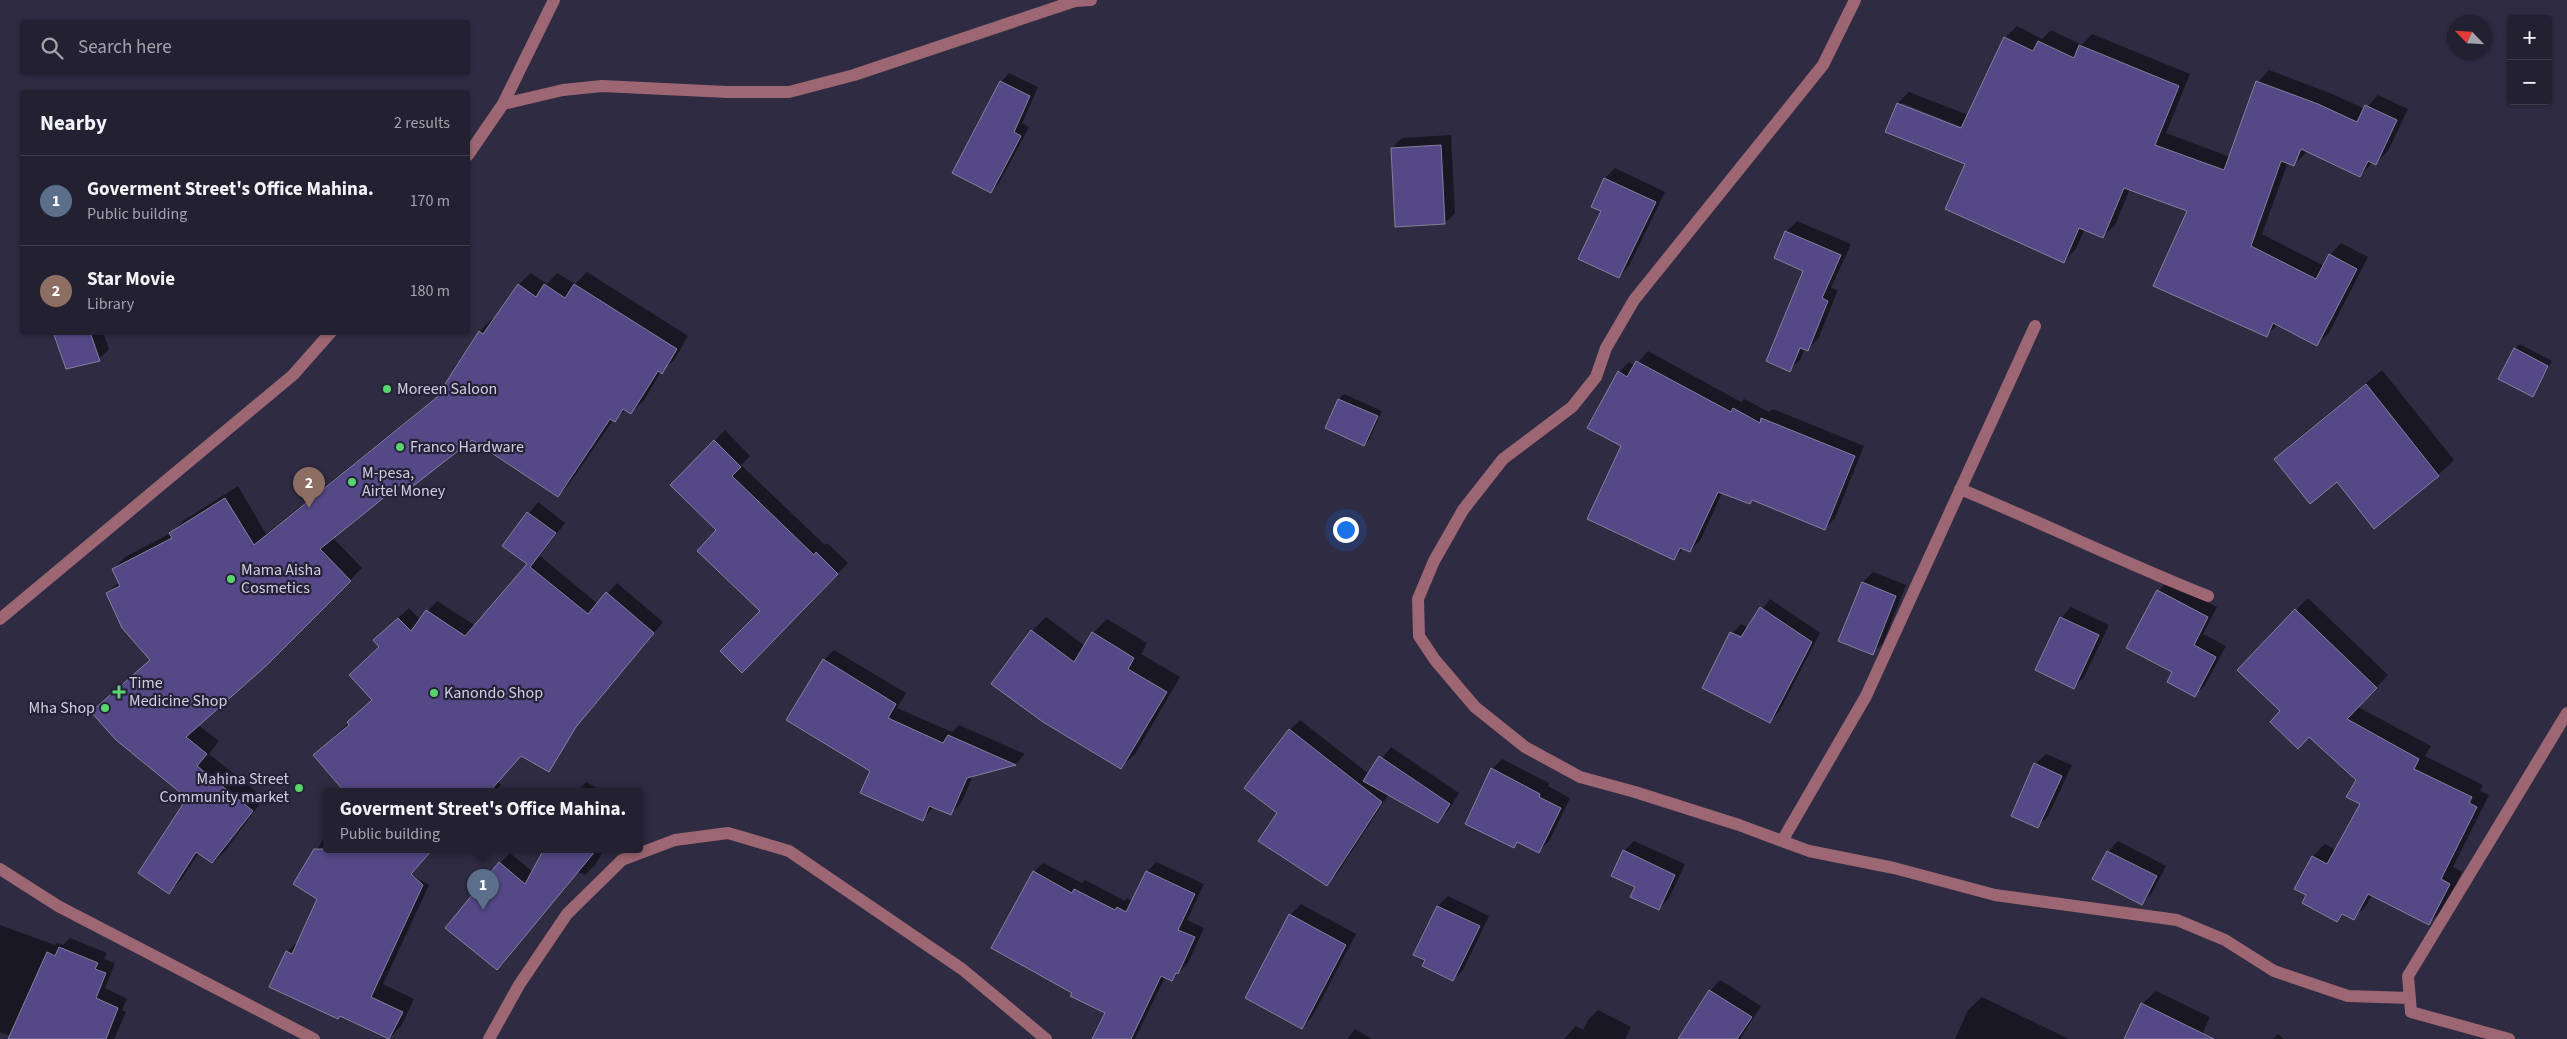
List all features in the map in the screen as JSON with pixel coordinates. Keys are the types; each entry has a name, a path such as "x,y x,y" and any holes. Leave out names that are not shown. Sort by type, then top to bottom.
{"street":[{"path":"470,152 503,104 554,0"},
{"path":"503,104 563,90 602,86 727,92 789,92 854,76 1075,1 1091,0"},
{"path":"1855,0 1823,65 1634,300 1606,348 1596,376 1572,407 1503,459 1463,510 1434,561 1418,599 1419,636 1435,660 1475,706 1525,747 1580,777 1635,792 1809,851 1894,868 1995,894 2178,920 2225,940 2274,971 2348,996 2410,998"},
{"path":"1782,841 1866,696 2035,326"},
{"path":"0,619 293,375 328,335"},
{"path":"1960,488 2058,529 2136,568 2208,596"},
{"path":"2509,1039 2410,1012 2408,976 2567,713"},
{"path":"643,852 675,840 728,833 789,851 962,969 1046,1039"},
{"path":"489,1039 520,985 568,914 622,860 641,853"},
{"path":"0,869 58,906 314,1039"}],"building":[{"path":"2004,37 2033,51 2038,41 2074,58 2079,45 2179,86 2155,145 2224,170 2256,81 2318,104 2357,122 2365,105 2397,120 2376,165 2368,161 2360,177 2301,149 2294,166 2281,161 2251,246 2316,279 2329,254 2357,269 2317,346 2273,323 2267,337 2153,286 2187,211 2124,188 2103,238 2079,228 2064,263 1945,209 1965,164 1885,132 1897,103 1961,128"},
{"path":"1000,81 1030,96 1014,132 1021,136 991,193 952,173"},
{"path":"1441,145 1445,224 1395,227 1391,148"},
{"path":"1604,178 1656,202 1619,278 1578,259 1601,211 1591,207"},
{"path":"1785,231 1841,255 1822,298 1828,301 1808,351 1800,348 1790,372 1766,361 1803,271 1774,258"},
{"path":"518,284 536,297 544,284 565,298 574,284 677,349 662,374 658,371 631,414 623,409 615,422 610,419 558,497 472,440 408,490 402,483 320,549 351,581 267,665 186,737 207,754 197,766 253,811 212,863 196,852 169,894 138,873 187,798 116,740 91,712 150,660 122,628 106,593 120,586 112,569 172,538 169,533 225,498 254,545 436,398 479,331 483,334"},
{"path":"54,335 91,335 100,361 66,369"},
{"path":"2514,348 2548,366 2533,397 2498,379"},
{"path":"1636,361 1731,412 1733,408 1760,423 1761,418 1855,456 1825,530 1752,500 1750,504 1718,492 1690,552 1680,548 1674,560 1587,519 1621,446 1587,428 1618,371 1627,377"},
{"path":"2366,384 2439,476 2374,529 2337,482 2310,504 2274,459"},
{"path":"1338,399 1378,416 1364,446 1325,428"},
{"path":"714,440 741,467 732,476 814,555 816,552 838,574 742,673 720,651 760,611 697,551 716,530 670,485"},
{"path":"527,512 556,533 530,567 588,614 606,592 654,633 576,727 549,772 521,756 493,788 341,788 313,755 349,725 347,722 372,700 349,675 379,647 373,640 398,618 411,631 426,610 465,636 527,564 502,546"},
{"path":"1862,582 1896,596 1873,655 1838,641"},
{"path":"2157,590 2208,617 2194,645 2216,657 2195,697 2167,682 2172,672 2126,648"},
{"path":"1760,607 1812,642 1770,723 1702,688 1730,632 1741,637"},
{"path":"2295,609 2377,688 2347,719 2419,759 2414,769 2472,797 2469,803 2477,807 2441,879 2450,884 2429,925 2368,894 2354,920 2342,914 2337,922 2302,903 2306,895 2294,889 2312,856 2327,864 2360,804 2346,797 2356,780 2309,737 2298,749 2270,722 2280,711 2237,670"},
{"path":"2060,617 2099,635 2074,689 2035,670"},
{"path":"1031,630 1074,662 1092,632 1134,658 1128,669 1167,692 1121,769 1043,722 991,684"},
{"path":"823,659 896,704 888,718 943,743 948,735 1016,765 967,778 951,815 929,806 923,821 860,793 870,771 786,720"},
{"path":"1289,729 1382,802 1327,886 1258,841 1277,813 1244,788"},
{"path":"1379,756 1450,804 1438,823 1363,781"},
{"path":"2034,763 2062,776 2038,828 2011,816"},
{"path":"1491,768 1540,794 1539,797 1561,808 1539,853 1517,842 1514,848 1465,824"},
{"path":"314,849 323,849 323,853 429,853 411,874 423,885 371,997 403,1012 389,1039 340,1016 338,1019 269,987 286,951 292,954 317,899 293,884"},
{"path":"1623,850 1675,875 1659,910 1630,897 1635,887 1611,876"},
{"path":"2107,851 2157,876 2142,905 2092,879"},
{"path":"542,853 594,853 497,970 445,928 499,862 525,884"},
{"path":"1033,871 1072,893 1074,889 1115,910 1117,907 1126,912 1146,871 1195,894 1178,930 1195,937 1178,974 1176,973 1172,981 1161,976 1131,1039 1092,1039 1105,1013 1070,996 1072,993 991,948"},
{"path":"1437,906 1480,926 1453,981 1422,966 1425,960 1413,955"},
{"path":"1289,914 1346,945 1302,1029 1245,998"},
{"path":"59,947 98,963 95,969 106,973 96,998 118,1008 106,1039 8,1039 47,952 55,956"},
{"path":"1709,990 1752,1017 1737,1039 1678,1039"},
{"path":"2141,1003 2214,1039 2124,1039"}],"place":[{"name":"Moreen Saloon","path":"387,389"},
{"name":"Franco Hardware","path":"400,447"},
{"name":"M-pesa, Airtel Money","path":"352,482"},
{"name":"Star Movie","path":"309,508"},
{"name":"Mama Aisha Cosmetics","path":"231,579"},
{"name":"Time Medicine Shop","path":"119,692"},
{"name":"Kanondo Shop","path":"434,693"},
{"name":"Mha Shop","path":"105,708"},
{"name":"Mahina Street Community market","path":"299,788"},
{"name":"Goverment Street's Office Mahina.","path":"483,910"}]}
